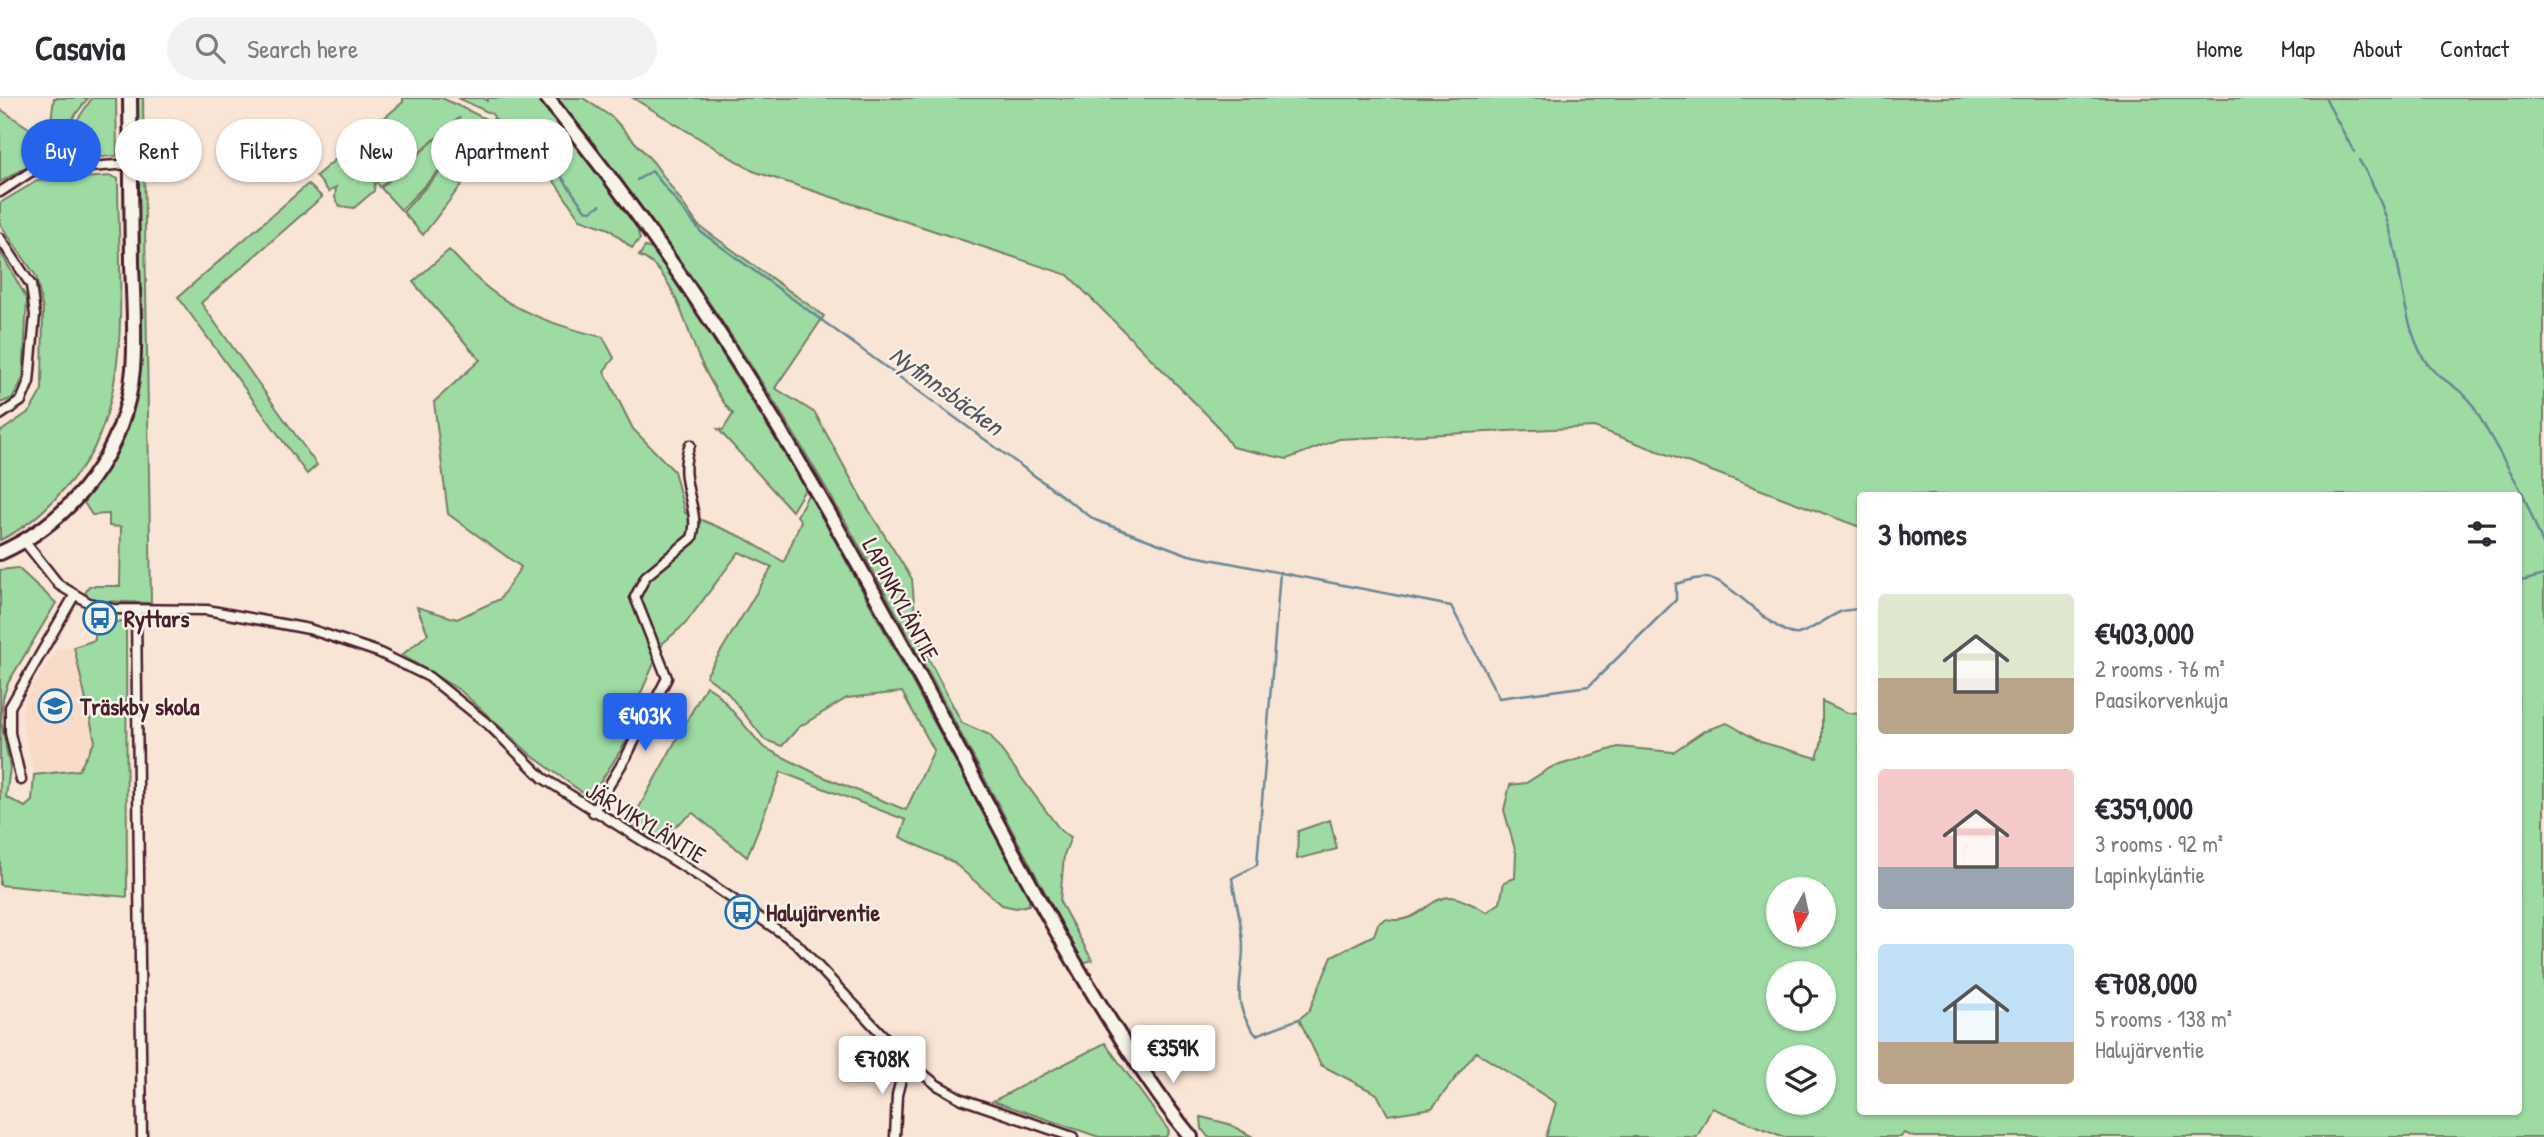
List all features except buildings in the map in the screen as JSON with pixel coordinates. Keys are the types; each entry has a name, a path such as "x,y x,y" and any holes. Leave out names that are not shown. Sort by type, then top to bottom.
{"main road":[{"path":"130,98 130,119"},
{"name":"LAPINKYLÄNTIE","path":"547,98 662,246 781,428 860,564 1086,983 1130,1053 1191,1137"},
{"path":"0,553 25,542 60,515 103,463 122,419 133,369 131,182"}],"street":[{"path":"0,192 33,171 115,165"},
{"path":"0,238 31,285 36,315 29,382 21,401 0,415"},
{"path":"593,812 626,757 667,678 635,597 646,576 692,538 694,523 686,488 684,460 690,445"},
{"name":"JÄRVIKYLÄNTIE","path":"25,542 49,574 74,596 100,606 136,610 208,610 260,618 328,634 400,662 459,699 543,778 593,812 705,880 796,943 906,1060 937,1085 962,1099 1073,1137"},
{"path":"21,780 10,733 10,707 74,596"},
{"path":"136,610 142,1137"},
{"path":"895,1137 897,1096 906,1060"}],"shaded area":[{"name":"Träskby skola","path":"74,647 96,741 79,770 34,775 21,717 26,696 57,649"}],"green space":[{"path":"54,98 88,98 72,119 51,119"},
{"path":"92,98 116,98 115,156 101,157 101,119 78,119"},
{"path":"135,98 143,98 143,119 135,119"},
{"path":"403,98 442,98 486,119 431,119 431,142 417,155 417,119 383,119 403,102"},
{"path":"458,98 484,98 487,101 488,98 538,98 554,119 495,119 492,114"},
{"path":"557,98 583,98 613,118 654,163 698,225 824,316 775,388 815,413 863,501 912,579 917,637 962,723 990,735 1061,831 1071,837 1064,855 1060,902 1092,960 1083,963 870,564 767,390 681,262"},
{"path":"633,98 2544,98 2544,1137 1914,1137 1904,1133 1901,1137 1784,1137 1712,1108 1697,1137 1546,1137 1556,1103 1476,1052 1432,1108 1388,1115 1377,1094 1321,1065 1299,1019 1309,1011 1332,956 1374,935 1378,924 1385,919 1407,919 1442,898 1451,897 1465,901 1487,912 1500,903 1504,882 1515,878 1516,853 1504,810 1510,785 1526,783 1550,768 1618,747 1673,752 1704,731 1727,723 1761,742 1817,758 1822,741 1822,701 1848,713 1857,714 1857,1115 2522,1115 2522,492 1857,492 1857,526 1594,427 1339,439 1287,459 1232,447 1216,424 1068,275 753,171"},
{"path":"0,109 21,123 21,170 0,182"},
{"path":"431,143 431,179 401,210 381,188 388,182 417,182 417,156"},
{"path":"573,143 635,222 640,239 632,248 609,229 580,219 555,182 573,182"},
{"path":"336,159 336,182 375,182 374,191 354,208 340,206 335,198 336,187 329,192 321,182 322,171"},
{"path":"111,176 118,182 120,316 114,384 106,417 91,454 71,481 34,519 0,540 0,432 30,411 42,390 43,310 36,276 0,224 0,203 35,182 101,182 101,177"},
{"path":"431,181 464,182 423,235 403,212"},
{"path":"135,182 144,182 151,603 101,601 84,596 89,586 120,586 121,527 109,526 109,514 92,515 83,501 115,447 136,389"},
{"path":"308,184 322,197 201,303 317,465 307,474 178,297"},
{"path":"645,247 653,249 674,277 806,488 792,511 718,429 723,430 733,414 706,373 669,286 651,263 639,256"},
{"path":"449,250 484,285 510,303 556,324 603,337 614,358 604,371 633,429 674,471 685,513 742,537 784,562 801,521 797,516 809,493 1029,896 1029,905 1016,908 1002,905 953,862 900,837 906,820 781,772 747,857 693,813 655,841 630,824 706,686 717,693 763,747 821,776 906,810 934,750 902,692 847,698 799,727 782,746 765,740 726,691 706,676 772,567 739,552 685,624 663,643 633,711 642,717 590,798 531,755 461,691 402,655 428,634 417,607 457,619 500,599 521,567 448,514 434,402 480,360 413,282"},
{"path":"0,251 27,299 23,378 13,398 0,403"},
{"path":"18,568 56,603 8,683 3,698 1,721 10,768 6,797 25,807 32,801 34,775 79,770 95,741 74,647 95,640 95,627 126,620 127,897 0,885 0,570"},
{"path":"1330,820 1337,849 1297,859 1298,831"},
{"path":"1105,1043 1169,1131 1166,1137 1099,1137 993,1101"},
{"path":"1201,1117 1229,1124 1253,1137 1208,1137 1202,1129"}],"waterway":[{"path":"2325,98 2354,152"},
{"path":"2359,160 2386,218 2409,321 2418,347 2429,366 2471,402 2522,492"},
{"name":"Nyfinnsbäcken","path":"637,180 652,171 701,232 1095,520 1189,555 1451,606 1499,698 1589,686 1676,600 1676,584 1689,580 1713,579 1790,633 1804,632 1843,611 1857,608"},
{"name":"Nyfinnsbäcken","path":"565,182 585,210 591,211 600,205"},
{"path":"2522,492 2544,547"},
{"name":"Nyfinnsbäcken","path":"1280,572 1257,865 1232,878 1243,939 1239,993 1243,1013 1256,1035 1299,1019"},
{"path":"2522,581 2544,575"}],"place":[{"name":"Ryttars","path":"100,618"},
{"name":"Träskby skola","path":"55,706"},
{"name":"Halujärventie","path":"742,912"}]}
